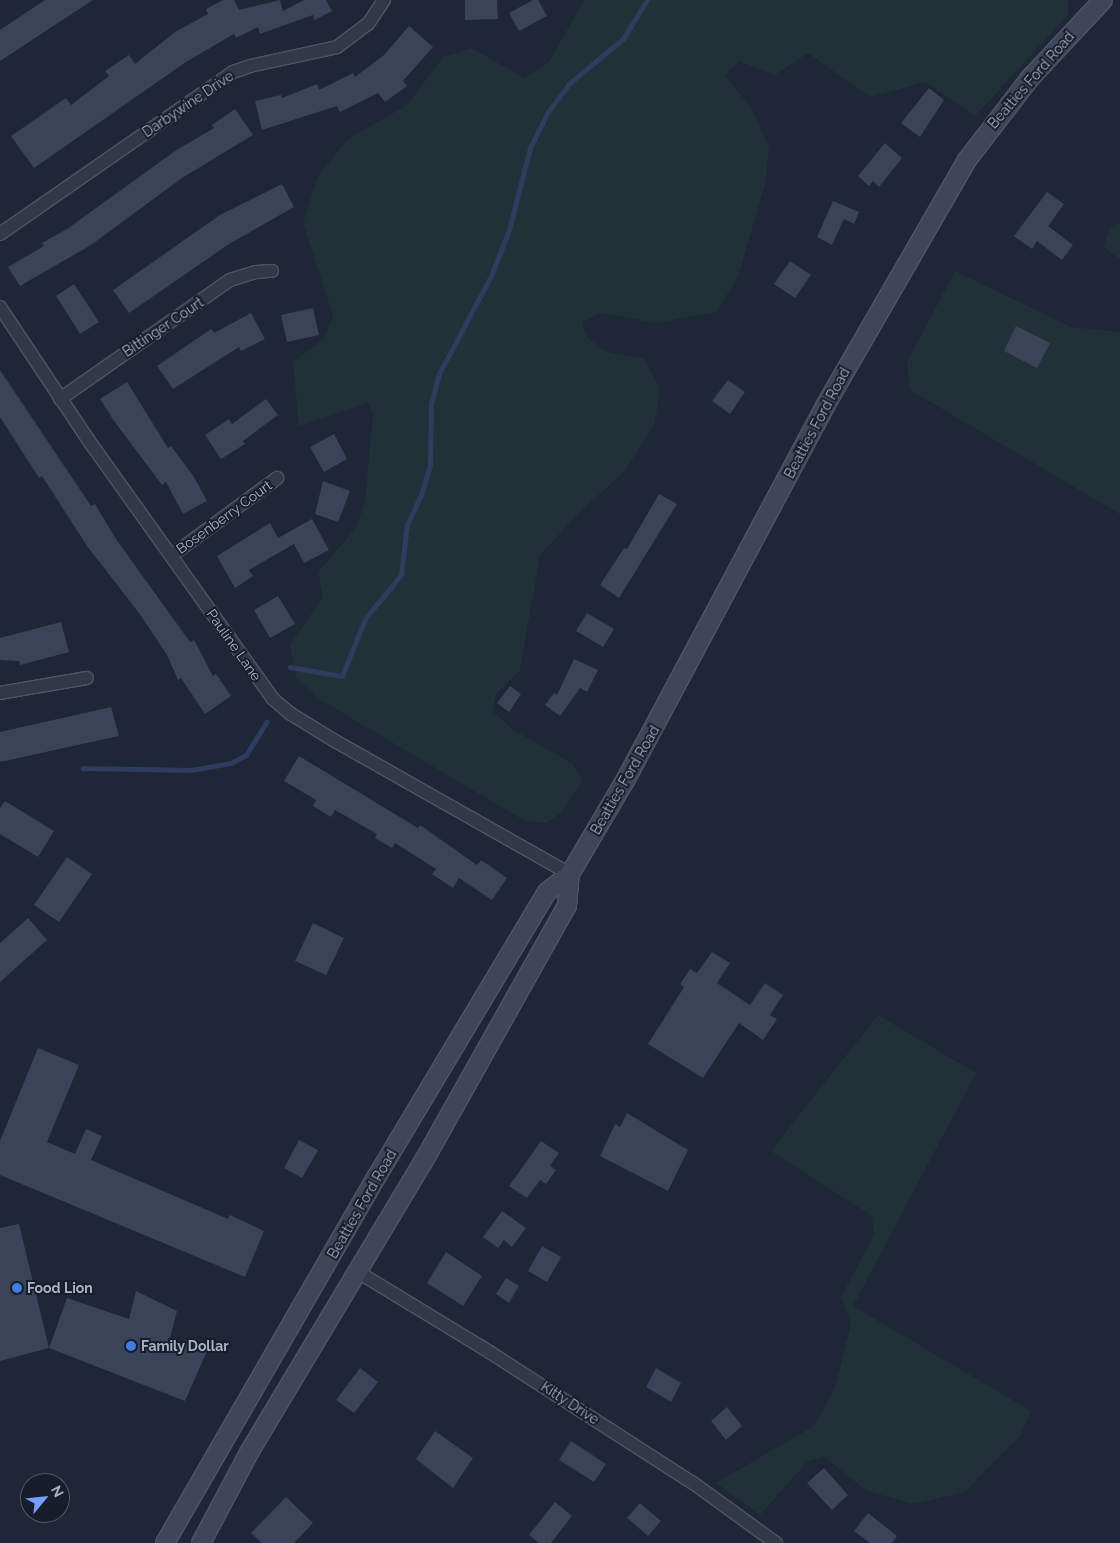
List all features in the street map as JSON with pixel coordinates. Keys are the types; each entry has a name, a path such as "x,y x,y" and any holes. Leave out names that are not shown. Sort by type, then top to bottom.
{"main road":[{"name":"Beatties Ford Road","path":"165,1543 377,1176 547,892 570,874 647,742 825,406 967,160 1031,77 1103,0"},
{"name":"Beatties Ford Road","path":"204,1542 250,1451 358,1272 567,906 570,874"}],"street":[{"name":"Darbywine Drive","path":"0,234 233,72 337,47 368,24 384,0"},
{"name":"Bittinger Court","path":"60,399 230,280 256,272 272,271"},
{"name":"Pauline Lane","path":"0,307 60,399 273,699 291,714 570,874"},
{"name":"Bosenberry Court","path":"171,556 277,478"},
{"path":"0,693 87,678"},
{"name":"Kitty Drive","path":"358,1272 491,1353 693,1483 776,1543"}],"shaded area":[{"path":"584,0 1068,0 1068,15 975,116 926,82 870,97 808,53 775,75 739,61 725,76 751,107 769,147 765,184 738,277 716,312 656,323 600,313 582,322 586,336 604,351 644,359 660,388 655,423 625,471 580,512 540,555 520,670 496,694 492,711 515,731 573,764 582,781 562,812 546,823 525,821 319,699 296,678 290,645 323,597 318,572 356,528 365,501 373,414 368,403 299,426 293,362 324,339 333,316 303,223 318,176 348,139 407,105 443,57 471,48 525,78 549,62"},
{"path":"1120,223 1120,259 1103,247 1111,226"},
{"path":"955,271 1071,327 1120,332 1120,514 910,390 907,362"},
{"path":"878,1015 976,1073 853,1306 1031,1411 1021,1435 965,1492 914,1504 867,1491 824,1457 807,1462 760,1515 716,1483 814,1426 835,1388 851,1324 841,1297 874,1235 872,1216 771,1151"}],"building":[{"path":"45,0 93,0 0,61 0,30"},
{"path":"223,0 234,0 239,10 280,0 283,11 304,0 326,0 332,11 315,20 313,15 260,34 258,27 236,38 234,34 186,62 34,168 11,136 66,98 71,105 109,76 105,71 129,55 135,64 175,32 208,14 206,9"},
{"path":"465,0 497,0 498,19 465,20"},
{"path":"533,0 538,0 547,16 519,31 509,13"},
{"path":"409,26 433,47 403,81 407,86 385,102 378,93 340,112 337,106 262,130 255,101 281,95 282,98 317,84 319,90 353,73 355,77 384,55"},
{"path":"929,88 944,100 920,137 901,123"},
{"path":"235,109 253,135 182,178 91,245 20,286 8,267 44,246 42,243 67,229 175,151 214,128 212,125"},
{"path":"885,143 902,158 879,187 873,181 869,186 858,176"},
{"path":"282,184 294,207 229,244 129,313 113,290 220,215"},
{"path":"1047,192 1064,204 1048,226 1073,245 1062,260 1037,241 1032,249 1014,236"},
{"path":"833,201 859,212 854,224 844,219 832,245 817,237"},
{"path":"790,261 811,275 795,298 774,284"},
{"path":"74,284 99,322 80,334 56,296"},
{"path":"313,308 319,335 287,342 281,315"},
{"path":"251,313 265,339 241,351 239,347 173,389 157,366 211,329 214,333"},
{"path":"1016,326 1050,343 1037,368 1004,351"},
{"path":"0,370 91,506 95,504 116,539 190,642 194,640 213,676 216,674 231,696 205,714 181,678 178,680 167,655 139,613 87,546 42,476 39,478 0,417"},
{"path":"728,380 745,392 730,414 712,401"},
{"path":"127,382 168,448 171,446 194,477 207,501 183,514 166,482 162,485 114,421 100,399"},
{"path":"266,399 278,415 243,441 245,444 221,459 205,435 229,419 232,424"},
{"path":"334,434 347,459 324,472 310,447"},
{"path":"323,481 350,491 338,522 315,514"},
{"path":"659,494 677,504 619,598 600,585 624,548 627,549"},
{"path":"312,519 329,550 304,563 294,544 249,570 253,576 235,588 217,556 270,523 278,538"},
{"path":"278,596 295,624 270,638 254,610"},
{"path":"587,613 614,629 603,647 576,631"},
{"path":"61,622 69,652 20,665 19,661 0,660 0,638"},
{"path":"574,659 598,670 587,692 580,688 560,716 545,705 554,693 557,695"},
{"path":"510,686 521,694 509,712 497,703"},
{"path":"111,707 119,736 0,762 0,732"},
{"path":"299,756 418,828 420,825 477,865 481,860 507,878 492,900 459,878 453,888 432,874 436,869 395,843 392,848 375,838 377,834 335,810 331,817 313,806 316,800 284,781"},
{"path":"5,801 54,831 38,857 0,834 0,808"},
{"path":"67,857 92,874 59,922 34,905"},
{"path":"28,918 47,940 0,982 0,943"},
{"path":"313,923 344,938 326,975 295,961"},
{"path":"712,952 730,963 717,983 750,1005 765,983 783,995 770,1015 777,1019 763,1040 739,1023 703,1078 648,1044 684,987 680,984 690,969 697,973"},
{"path":"38,1048 79,1065 47,1142 75,1154 86,1129 102,1136 91,1160 228,1219 230,1215 264,1231 245,1277 0,1175 0,1141"},
{"path":"627,1113 688,1150 668,1191 600,1156 615,1124 620,1127"},
{"path":"299,1140 318,1150 302,1178 284,1168"},
{"path":"541,1141 559,1153 550,1166 556,1170 546,1184 540,1180 527,1198 509,1186"},
{"path":"502,1211 526,1228 512,1247 504,1240 498,1248 483,1237"},
{"name":"Food Lion","path":"19,1224 49,1348 0,1361 0,1228"},
{"path":"542,1246 561,1257 547,1282 528,1271"},
{"path":"446,1252 482,1276 463,1306 427,1283"},
{"path":"506,1278 519,1286 509,1303 496,1294"},
{"path":"136,1291 177,1311 170,1338 207,1351 185,1401 49,1348 67,1298 129,1319"},
{"path":"360,1368 378,1382 354,1413 336,1400"},
{"path":"656,1368 681,1383 671,1402 646,1387"},
{"path":"727,1407 742,1426 726,1440 711,1421"},
{"path":"435,1431 473,1458 453,1488 416,1459"},
{"path":"571,1441 606,1464 594,1482 559,1460"},
{"path":"824,1468 848,1495 832,1510 807,1483"},
{"path":"286,1497 313,1523 294,1543 262,1543 251,1533"},
{"path":"555,1502 572,1516 551,1543 539,1543 529,1535"},
{"path":"640,1503 661,1521 648,1536 627,1518"},
{"path":"868,1513 897,1536 892,1543 870,1543 854,1531"}],"waterway":[{"path":"290,667 342,676 365,619 401,575 407,525 421,495 430,466 431,404 439,374 491,276 509,230 530,148 548,112 570,83 623,39 647,0"},
{"path":"83,768 191,770 231,763 246,755 267,722"}],"place":[{"name":"Food Lion","path":"17,1288"},
{"name":"Family Dollar","path":"131,1346"}]}
